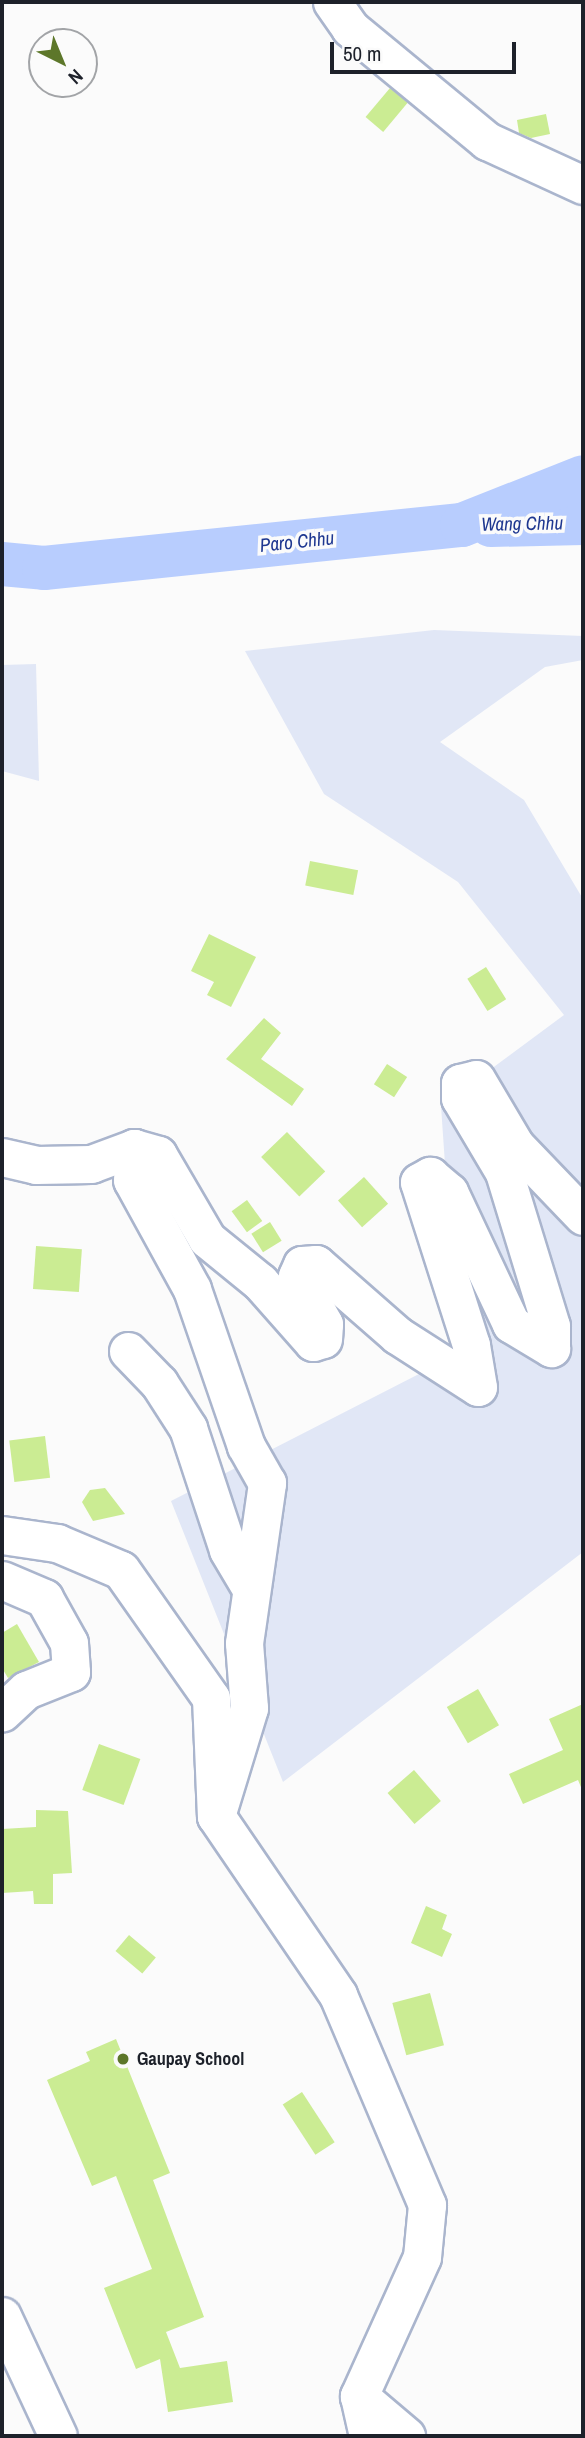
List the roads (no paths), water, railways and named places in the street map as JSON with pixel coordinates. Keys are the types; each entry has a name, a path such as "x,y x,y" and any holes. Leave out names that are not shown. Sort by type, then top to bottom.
{"street":[{"path":"332,2 350,29 487,141 583,185"},
{"path":"2,1157 36,1165 91,1164 134,1148 158,1155 207,1239 260,1282 313,1342 323,1339 324,1324 297,1276 302,1265 316,1264 397,1335 480,1395 471,1345 421,1200 419,1182 430,1175 449,1192 464,1218 511,1324 554,1362 551,1326 504,1172 460,1098 460,1083 476,1079 514,1144 583,1216"},
{"path":"134,1148 132,1180 192,1289 246,1446 267,1483 244,1643 249,1708 216,1816"},
{"path":"128,1351 159,1383 188,1428 228,1550 250,1587"},
{"path":"2,1535 57,1543 121,1570 211,1699 216,1816 338,1995 427,2205 422,2257 359,2396 368,2436"},
{"path":"2,1580 44,1598 69,1643 71,1672 26,1690 2,1712"},
{"path":"2,2316 58,2436"},
{"path":"359,2396 406,2436"}],"waterway":[{"name":"Paro Chhu","path":"2,564 44,568 462,525 583,477"},
{"name":"Wang Chhu","path":"491,525 583,523"}],"place":[{"name":"Gaupay School","path":"123,2059"}]}
